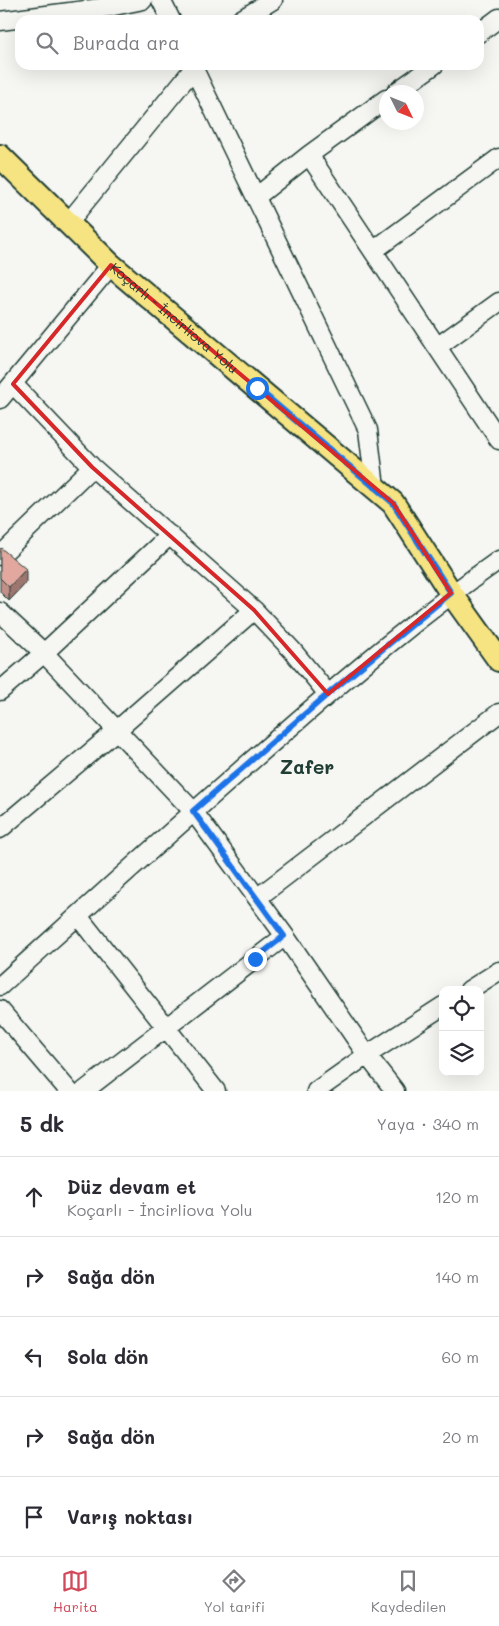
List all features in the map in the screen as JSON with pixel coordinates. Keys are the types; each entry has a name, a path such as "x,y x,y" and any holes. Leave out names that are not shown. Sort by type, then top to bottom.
{"main road":[{"name":"Koçarlı - İncirliova Yolu","path":"0,156 111,265 393,503 451,593 499,660"}],"street":[{"path":"50,15 109,8 143,0"},
{"path":"161,0 168,15"},
{"path":"248,15 273,0"},
{"path":"484,29 499,18"},
{"path":"0,21 15,19"},
{"path":"68,223 191,70"},
{"path":"194,70 368,430 374,487"},
{"path":"406,85 427,70"},
{"path":"256,198 309,155 379,104"},
{"path":"309,155 499,440"},
{"path":"373,251 499,158"},
{"path":"0,399 111,265"},
{"path":"437,347 499,302"},
{"path":"13,384 92,467 254,610 292,650 328,694"},
{"path":"0,556 92,467"},
{"path":"0,691 44,653 170,535"},
{"path":"0,986 193,811 328,694 451,593 499,560"},
{"path":"0,829 254,610"},
{"path":"0,612 44,653 193,811 257,898 367,1055 395,1091"},
{"path":"257,898 499,713"},
{"path":"78,916 216,1091"},
{"path":"84,1091 284,936"},
{"path":"475,986 499,971"},
{"path":"316,1091 367,1055 439,1009"},
{"path":"0,1010 69,1091"}],"highlighted area":[{"path":"111,265 393,503 451,593 328,694 254,610 92,467 13,384"}],"building":[{"path":"1,548 26,569 9,587 0,578"}],"district":[{"name":"Zafer","path":"307,767"}],"route":[{"path":"255,959 284,936 193,811 328,694 451,593 393,503 257,388"}]}
